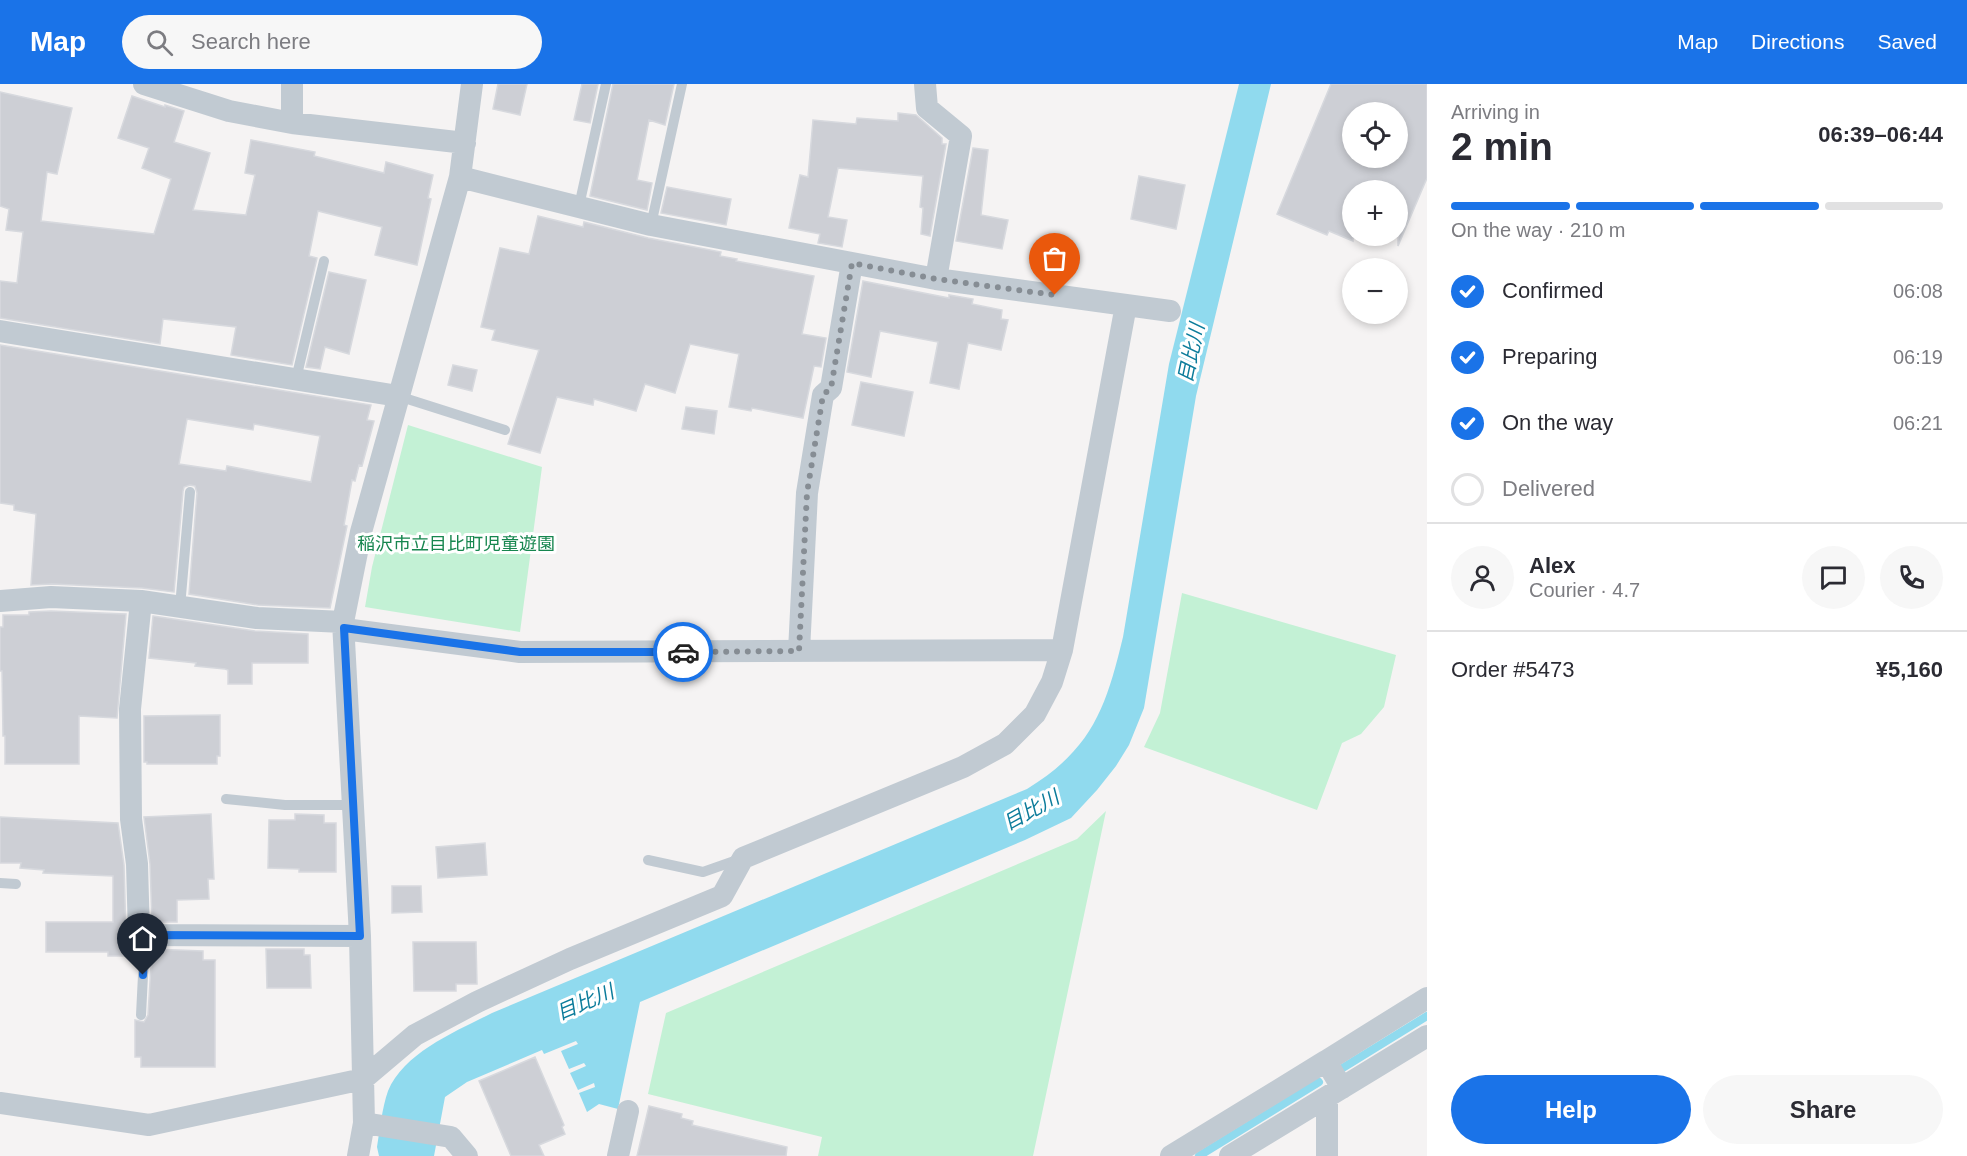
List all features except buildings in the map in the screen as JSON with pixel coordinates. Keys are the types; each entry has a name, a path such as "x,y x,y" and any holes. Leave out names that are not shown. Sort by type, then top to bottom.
{"street":[{"path":"144,84 229,111 292,123 465,143"},
{"path":"292,84 292,123"},
{"path":"358,1156 370,1123 363,1079 360,936 344,625 361,532 460,177 472,84"},
{"path":"925,84 927,108 961,136 936,279"},
{"path":"460,177 651,225 936,279 1170,311"},
{"path":"799,651 807,493 823,395 831,388 852,263"},
{"path":"0,1103 149,1125 363,1079 415,1035 477,1002 570,959 722,896 743,858 963,767 1005,744 1035,714 1052,682 1062,650 1126,305"},
{"path":"0,331 398,396"},
{"path":"0,601 51,597 141,601 257,618 344,625 520,652 1062,650"},
{"path":"141,601 130,709 131,819 138,864 139,935 360,936"},
{"path":"1172,1156 1427,998"},
{"path":"1230,1156 1427,1036"},
{"path":"1326,1061 1334,1093 1327,1156"},
{"path":"618,1156 628,1112"},
{"path":"370,1123 446,1135 451,1137 467,1156"}],"lane":[{"path":"579,206 606,84"},
{"path":"651,225 682,84"},
{"path":"296,379 324,261"},
{"path":"398,396 505,430"},
{"path":"180,607 190,492"},
{"path":"226,799 285,805 353,805"},
{"path":"648,860 703,872 743,858"},
{"path":"0,883 16,884"},
{"path":"141,1015 145,935"}],"green space":[{"name":"稲沢市立目比町児童遊園","path":"408,425 542,467 520,632 365,607 372,567"},
{"path":"1182,593 1396,655 1384,707 1361,734 1342,743 1317,810 1144,747 1160,713"},
{"path":"1106,811 1033,1156 818,1156 822,1137 648,1094 666,1013 1077,839"}],"water":[{"name":"目比川","path":"1239,84 1271,84 1196,396 1144,708 1129,745 1097,790 1071,818 1025,840 640,1002 618,1109 599,1104 587,1112 579,1093 595,1087 594,1083 578,1090 570,1073 586,1066 584,1063 569,1069 561,1051 578,1044 576,1041 544,1054 542,1050 467,1082 445,1097 434,1156 379,1156 377,1147 388,1091 406,1065 448,1035 492,1013 1027,789 1049,774 1081,742 1102,706 1117,662 1169,364"}],"waterway":[{"path":"1341,1069 1427,1016"},
{"path":"1199,1156 1319,1082"}],"way so far":[{"path":"683,652 799,651 807,493 823,395 831,388 852,263 936,279 1055,295"}],"route":[{"path":"143,975 145,935 360,936 344,628 520,652 683,652"}]}
